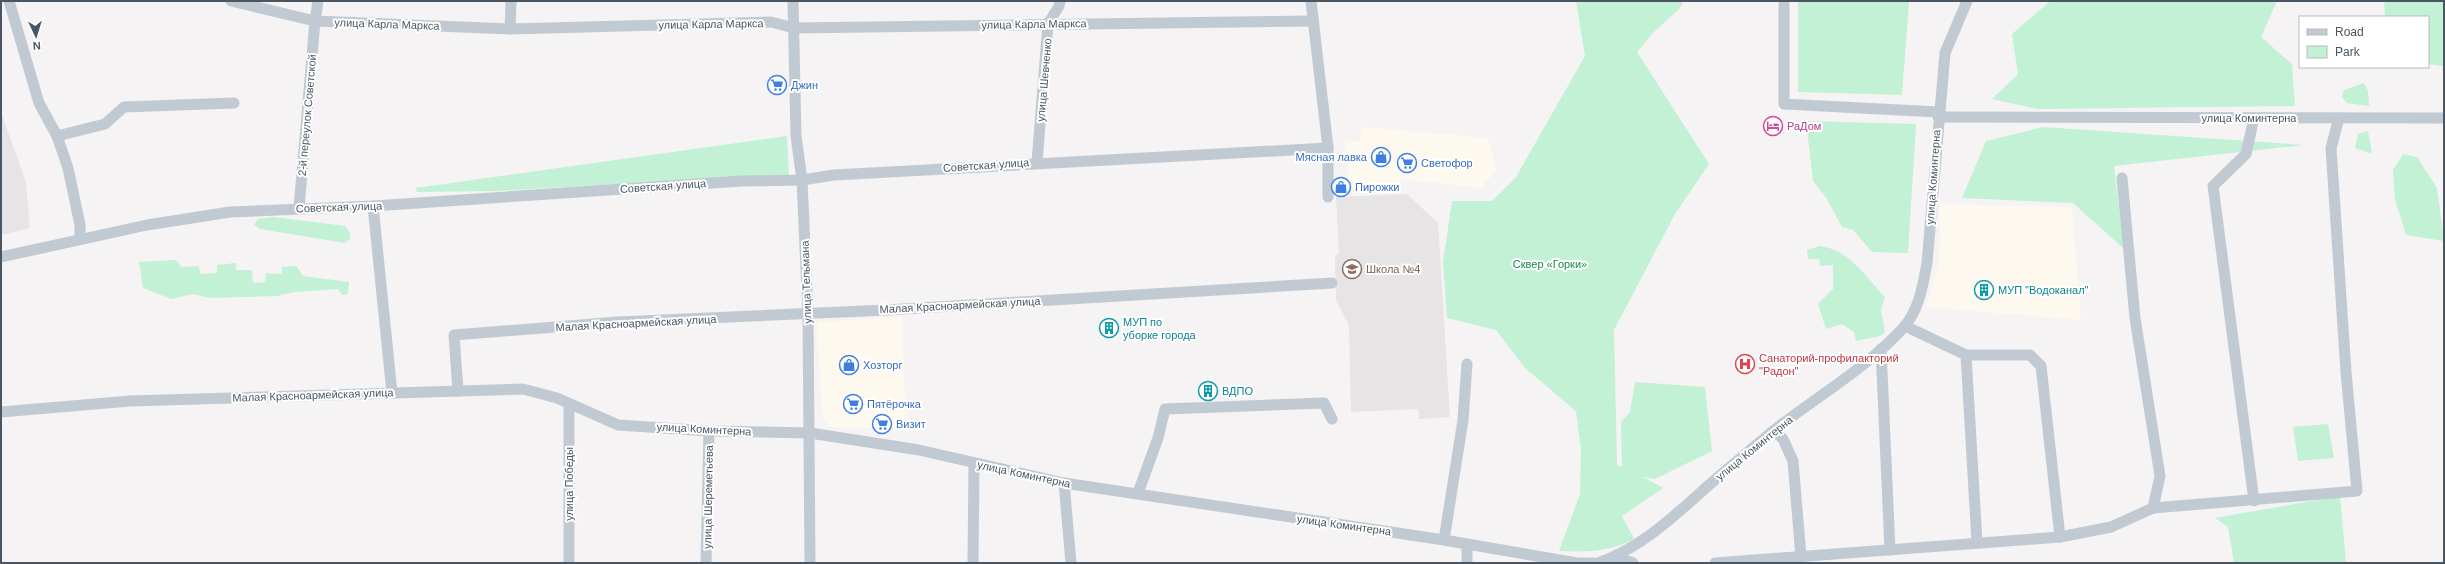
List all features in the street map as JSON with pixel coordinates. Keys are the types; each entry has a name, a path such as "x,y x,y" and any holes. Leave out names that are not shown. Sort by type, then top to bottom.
{"street":[{"path":"9,1 39,103 57,136 68,168 80,225 80,239"},
{"name":"улица Карла Маркса","path":"231,1 315,21 510,29 771,22 794,28 1313,21"},
{"name":"2-й переулок Советской","path":"299,208 318,1"},
{"path":"510,29 511,1"},
{"name":"улица Тельмана","path":"793,1 796,136 802,180 808,314 810,563"},
{"name":"улица Шевченко","path":"1037,162 1048,24 1059,6 1060,1"},
{"path":"1311,1 1328,148 1328,197"},
{"path":"1784,1 1784,104 1938,115 1945,53 1967,1"},
{"path":"57,136 105,124 124,107 234,103"},
{"name":"улица Коминтерна","path":"1598,563 1616,557 1668,523 1718,477 1774,431 1881,349 1905,326 1920,297 1927,263 1938,115 2444,118"},
{"path":"2254,118 2246,154 2213,186 2254,501"},
{"path":"1715,563 1977,542 2060,537 2110,527 2152,508 2254,501 2356,491 2346,372 2331,148 2339,118"},
{"name":"Советская улица","path":"1,257 147,225 230,212 373,206 742,181 802,180 834,175 1037,162 1328,148"},
{"path":"2122,178 2135,318 2160,476 2152,508"},
{"path":"373,206 392,393"},
{"name":"Малая Красноармейская улица","path":"1,412 130,401 458,391 454,336 618,322 808,314 1332,284"},
{"path":"1905,326 1966,354 2030,355 2041,366 2060,537"},
{"path":"1881,349 1890,550"},
{"path":"1966,354 1977,542"},
{"path":"1444,540 1463,420 1467,364"},
{"name":"улица Коминтерна","path":"458,391 523,389 557,398 569,405 618,425 709,431 810,433 919,450 1064,483 1444,540 1577,563 1594,563"},
{"path":"1138,493 1158,438 1164,409 1324,403 1332,419"},
{"name":"улица Победы","path":"569,405 569,563"},
{"name":"улица Шереметьева","path":"706,563 709,431"},
{"path":"1774,431 1783,438 1793,461 1801,557"},
{"path":"973,563 974,463"},
{"path":"1064,483 1071,563"},
{"path":"1466,545 1467,563"},
{"path":"1616,557 1633,563"}],"shaded area":[{"path":"1,112 26,182 30,228 1,235"},
{"path":"1362,127 1488,138 1497,170 1481,188 1401,179 1400,188 1349,191 1345,141 1360,141"},
{"path":"1407,194 1438,223 1450,417 1419,419 1418,409 1351,412 1349,326 1336,300 1335,258 1339,253 1336,197"},
{"name":"МУП \"Водоканал\"","path":"1940,204 2072,207 2081,320 1926,307 1939,265"},
{"path":"902,317 906,429 829,427 822,417 817,322"}],"green space":[{"name":"Сквер «Горки»","path":"1576,1 1683,1 1680,8 1653,33 1637,52 1709,164 1675,214 1614,330 1617,465 1622,467 1621,422 1630,412 1635,382 1705,387 1712,451 1655,479 1643,477 1663,488 1622,516 1634,539 1607,549 1559,551 1580,494 1581,450 1576,411 1525,368 1496,330 1447,318 1443,262 1452,201 1492,201 1516,177 1585,56"},
{"path":"1798,1 1909,1 1902,95 1798,92"},
{"path":"2050,1 2277,1 2261,37 2292,64 2295,106 2038,109 1992,99 2018,74 2012,34"},
{"path":"2384,1 2444,1 2444,66 2429,64 2429,16 2385,16"},
{"path":"2364,83 2368,91 2369,106 2347,103 2342,97 2344,90"},
{"path":"1806,121 1916,124 1908,253 1872,252 1853,230 1842,227 1827,199 1813,181"},
{"path":"2043,127 2305,145 2114,166 2124,249 2073,203 1962,198 1986,141"},
{"path":"2368,131 2372,154 2355,148 2358,134"},
{"path":"787,136 789,175 495,191 417,192 416,188"},
{"path":"2403,154 2417,157 2437,188 2444,241 2406,235 2395,199 2393,170"},
{"path":"273,217 345,226 350,233 350,239 345,243 260,229 254,225 258,219"},
{"path":"1820,246 1841,253 1849,259 1864,273 1885,297 1881,309 1885,332 1880,336 1856,341 1854,332 1842,324 1826,329 1818,304 1833,289 1833,265 1820,266 1819,259 1808,259 1807,250"},
{"path":"176,260 181,267 199,266 200,274 217,273 217,265 236,263 236,270 252,270 253,283 265,282 266,273 282,274 282,267 296,266 303,276 349,282 348,294 342,295 338,289 294,292 277,296 210,298 193,294 171,299 143,288 139,262"},
{"path":"2328,424 2334,458 2298,461 2293,427"},
{"path":"2340,496 2346,563 2234,563 2228,527 2215,518"}],"place":[{"name":"Джин","path":"777,85"},
{"name":"РаДом","path":"1773,126"},
{"name":"Мясная лавка","path":"1381,157"},
{"name":"Светофор","path":"1407,163"},
{"name":"Пирожки","path":"1341,187"},
{"name":"Школа №4","path":"1352,269"},
{"name":"МУП \"Водоканал\"","path":"1984,290"},
{"name":"МУП по уборке города","path":"1109,328"},
{"name":"Санаторий-профилакторий \"Радон\"","path":"1745,364"},
{"name":"Хозторг","path":"849,365"},
{"name":"ВДПО","path":"1208,391"},
{"name":"Пятёрочка","path":"853,404"},
{"name":"Визит","path":"882,424"}]}
